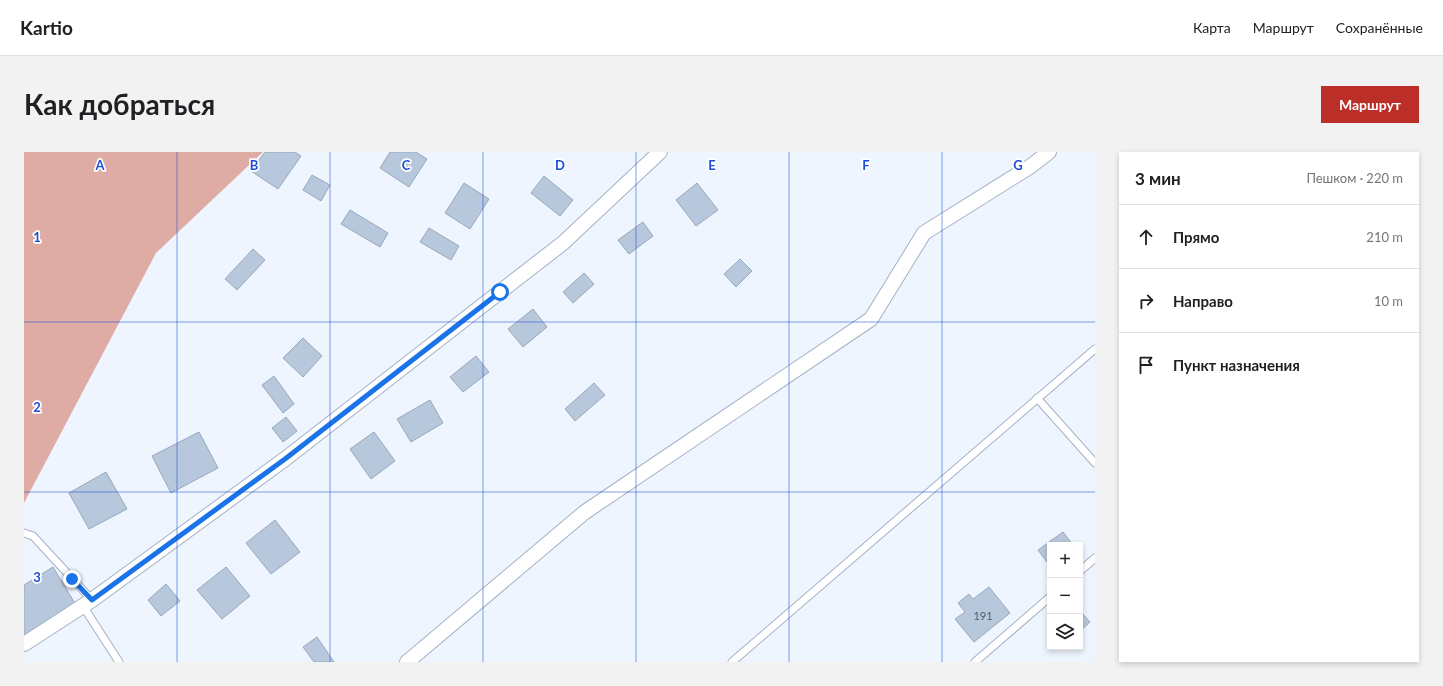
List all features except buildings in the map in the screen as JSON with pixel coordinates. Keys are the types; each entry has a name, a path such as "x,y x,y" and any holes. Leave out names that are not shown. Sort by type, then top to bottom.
{"street":[{"path":"24,644 87,603 285,459 556,248 660,152"},
{"path":"407,662 585,512 872,319 924,233 1030,166 1049,152"}],"lane":[{"path":"732,662 1095,348"},
{"path":"1037,398 1095,463"},
{"path":"24,533 33,536 87,603 119,662"},
{"path":"1083,568 1095,558"},
{"path":"975,662 1047,600"}],"shaded area":[{"path":"24,152 263,152 156,253 24,503"}],"route":[{"path":"72,579 92,600 285,459 500,292"}]}
